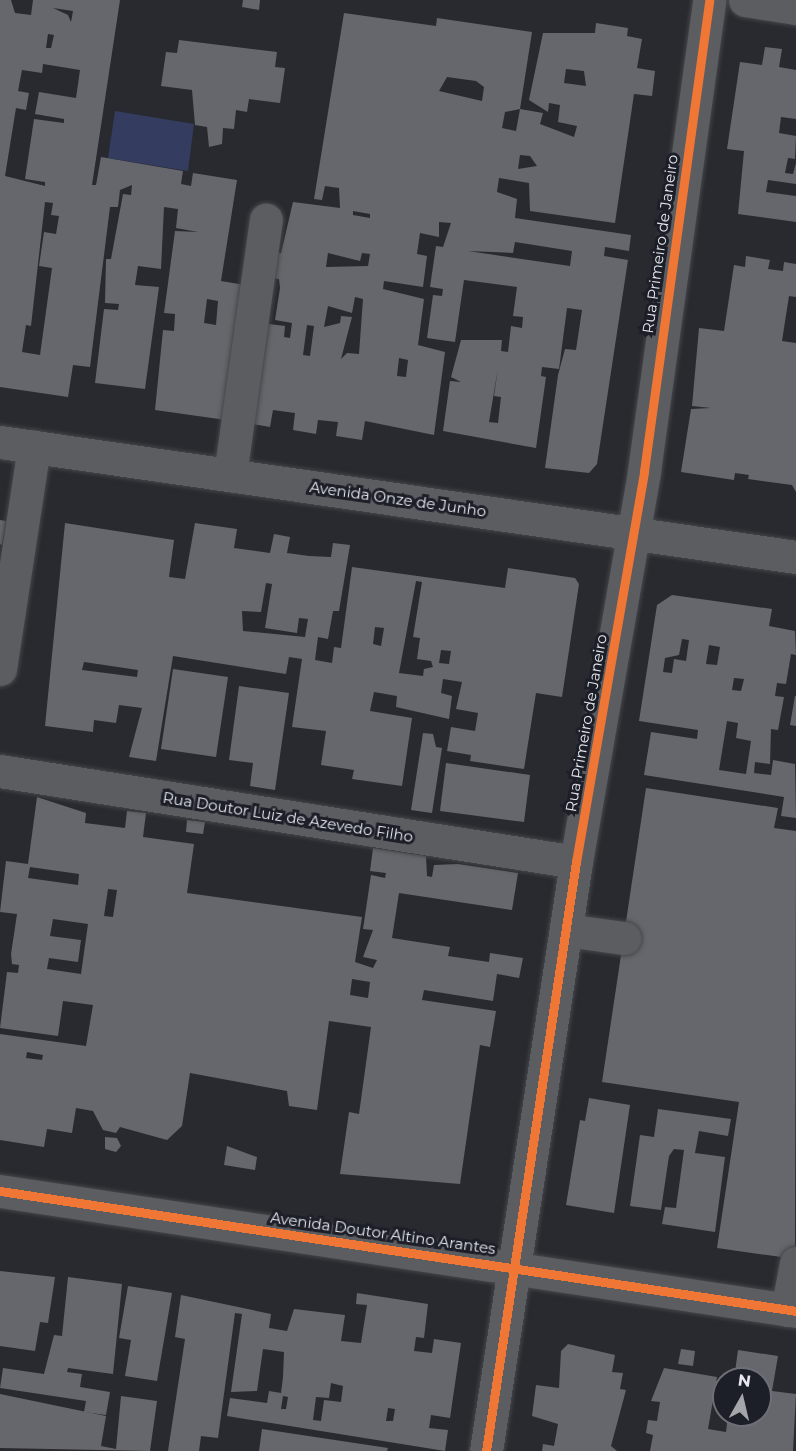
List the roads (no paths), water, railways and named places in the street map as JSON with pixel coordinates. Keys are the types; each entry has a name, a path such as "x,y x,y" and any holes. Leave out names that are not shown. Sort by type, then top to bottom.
{"street":[{"name":"Rua Primeiro de Janeiro","path":"486,1451 576,862 634,534 709,0"},
{"path":"745,0 796,8"},
{"path":"230,475 266,220"},
{"name":"Avenida Onze de Junho","path":"0,442 796,557"},
{"path":"0,669 34,447"},
{"name":"Rua Doutor Luiz de Azevedo Filho","path":"0,771 576,862"},
{"path":"566,930 624,938"},
{"name":"Avenida Doutor Altino Arantes","path":"0,1191 792,1310"},
{"path":"792,1310 796,1263"}]}
